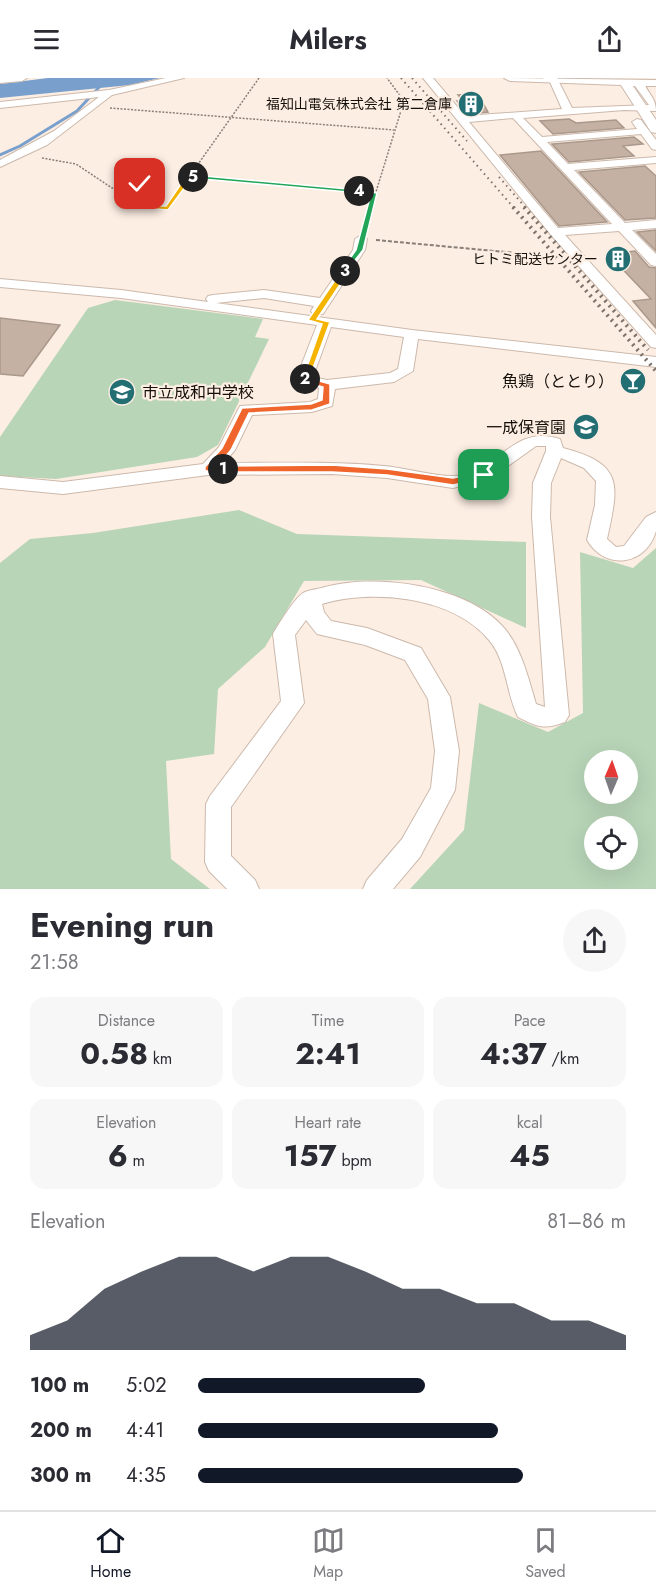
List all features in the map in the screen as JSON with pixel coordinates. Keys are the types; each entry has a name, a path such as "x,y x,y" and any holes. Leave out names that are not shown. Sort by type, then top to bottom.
{"street":[{"path":"0,80 22,78"},
{"path":"0,105 109,93 179,78"},
{"path":"428,78 555,232 656,344"},
{"path":"510,78 627,80 656,83"},
{"path":"550,79 568,111"},
{"path":"627,80 627,88 641,108 656,147"},
{"path":"640,83 656,108"},
{"path":"0,164 26,155 109,93"},
{"path":"462,119 624,107 656,108"},
{"path":"624,107 651,130"},
{"path":"516,116 656,262"},
{"path":"539,140 651,130"},
{"path":"566,167 656,160"},
{"path":"555,232 656,224"},
{"path":"361,239 359,250 324,303 304,379 327,385 394,377 405,371 412,334"},
{"path":"0,283 121,294 412,334 656,362"},
{"path":"204,305 215,298 264,294 324,303"},
{"path":"208,469 226,450 246,410 312,407 326,402 327,385"},
{"path":"0,482 63,488 208,469 332,468 387,472 453,482 484,475 532,441 545,440 554,443 555,451 542,483 541,517 557,715 542,718 526,710 514,667 497,634 462,606 423,594 384,590 343,590 310,599 284,634 293,703 219,804 218,862 246,889"},
{"path":"555,451 581,457 600,468 607,487 607,504 597,540 604,550 614,555 623,554 636,546 656,519"},
{"path":"310,599 314,615 324,628 367,637 413,654 439,697 447,751 443,790 411,848 376,889"}],"path":[{"path":"26,155 76,164 112,188 140,184 158,208 168,208 259,78"},
{"path":"387,78 404,101 361,239 538,255"},
{"path":"93,107 394,130"},
{"path":"189,177 374,193"}],"green space":[{"name":"市立成和中学校","path":"115,300 263,319 255,337 269,339 218,445 197,457 56,479 0,476 0,437 88,308"},
{"path":"239,510 297,534 526,542 526,628 421,580 304,581 265,647 218,689 214,754 166,761 171,859 210,889 0,889 0,563 30,539 93,533"},
{"path":"656,548 656,889 410,889 464,830 479,703 548,732 583,713 580,552 633,568"}],"water":[{"path":"48,78 160,78 130,85 0,98 0,84"}],"building":[{"path":"478,94 488,112 467,114 457,101 463,101 458,95"},
{"path":"569,119 576,123 616,120 624,128 553,134 540,121"},
{"path":"634,137 643,144 623,146 634,156 569,162 552,144"},
{"path":"541,151 607,222 559,226 500,155"},
{"path":"645,166 656,176 656,218 625,220 579,172"},
{"path":"656,230 656,251 637,232"},
{"path":"635,251 649,267 656,268 656,328 633,301 651,299 608,254"},
{"path":"0,318 60,325 23,376 0,374"}],"waterway":[{"path":"0,155 20,146 77,111 103,83"}],"railway":[{"path":"401,78 514,208"},
{"path":"412,78 467,141"},
{"path":"499,177 526,208"},
{"path":"513,207 656,371"},
{"path":"524,207 648,350"}],"place":[{"name":"福知山電気株式会社 第二倉庫","path":"471,104"},
{"name":"ヒトミ配送センター","path":"618,259"},
{"name":"魚鶏（ととり）","path":"633,381"},
{"name":"市立成和中学校","path":"122,392"},
{"name":"一成保育園","path":"586,427"}],"route":[{"path":"140,184 158,208 168,208 189,177 374,193 359,250 312,320 326,322 304,379 327,385 326,402 312,407 246,410 226,450 208,469 332,468 387,472 453,482 484,475"}]}
